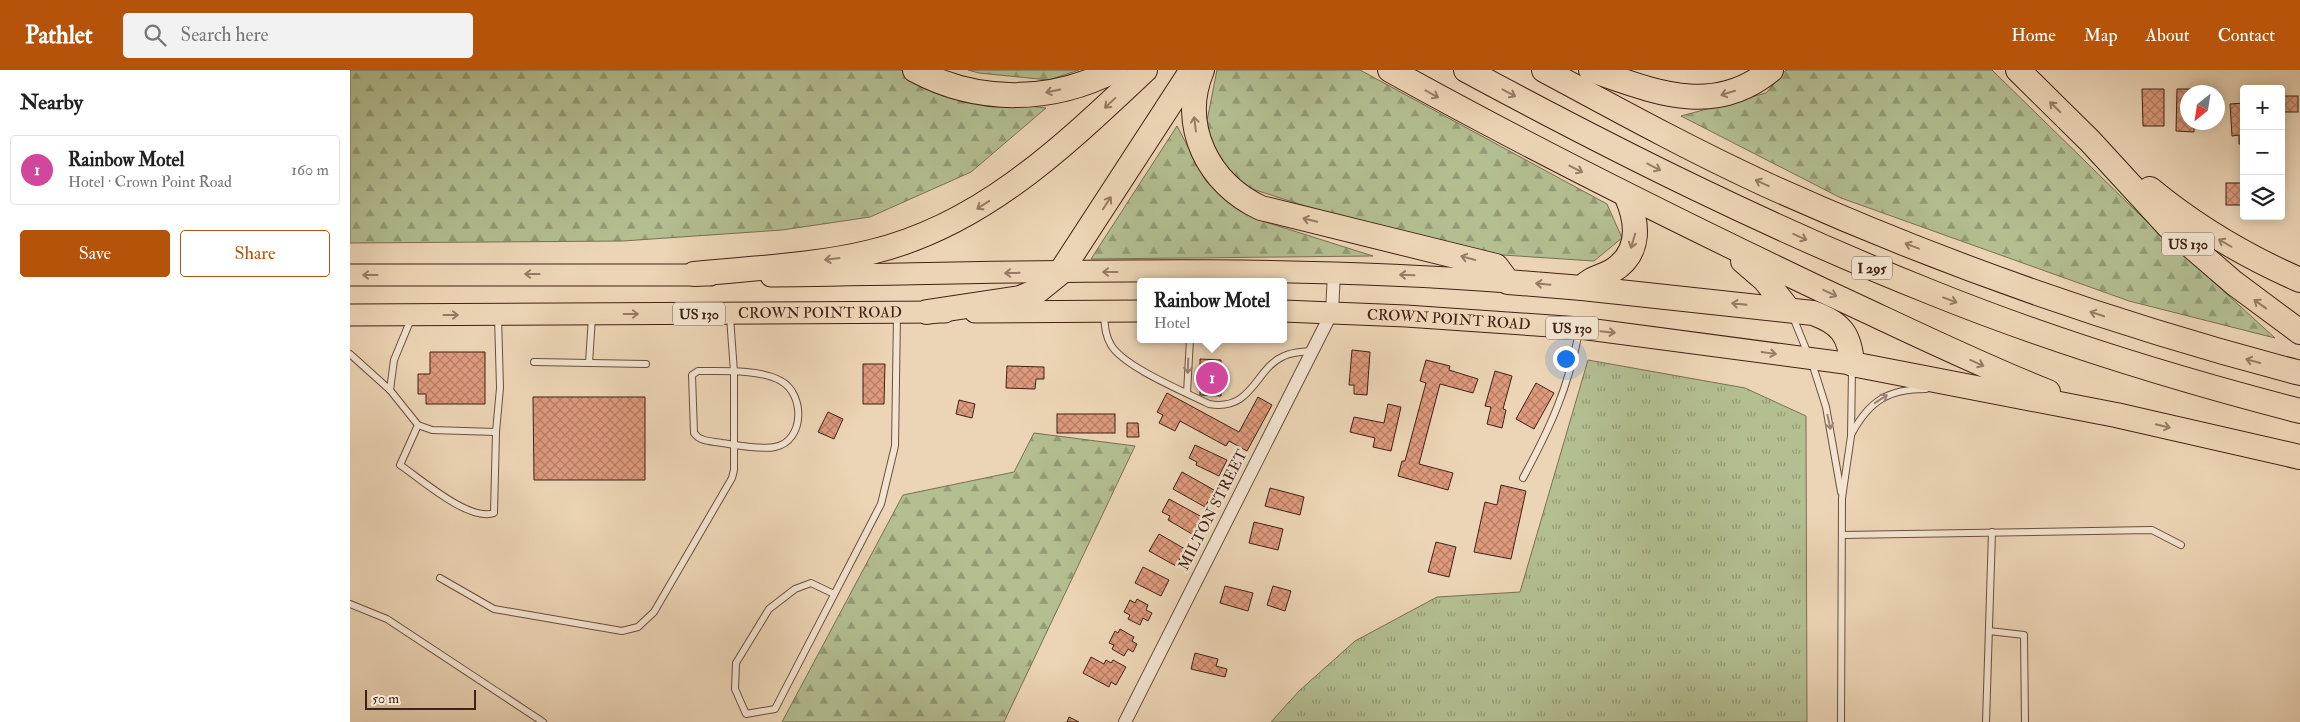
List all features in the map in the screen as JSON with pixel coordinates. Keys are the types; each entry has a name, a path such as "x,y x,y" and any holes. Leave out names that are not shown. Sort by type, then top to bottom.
{"highway":[{"path":"915,70 963,89 1008,96 1039,94 1067,88 1115,70"},
{"path":"694,274 851,256 890,248 940,229 972,212 1029,172 1084,128 1146,70"},
{"path":"928,312 1020,298 1039,290 1060,273 1192,70"},
{"path":"1202,70 1194,105 1197,138 1205,156 1218,176 1242,199 1271,211 1496,266 1508,282"},
{"path":"1390,70 1502,131 1707,235 1971,360 2051,393 2116,415"},
{"name":"I 295","path":"1466,70 1687,184 1774,226 1934,294 2114,358 2300,411"},
{"name":"I 295","path":"1544,70 1666,136 1868,230 2068,305 2201,347 2300,373"},
{"path":"1591,70 1664,94 1701,98 1739,90 1754,83 1771,70"},
{"name":"US 130","path":"2018,70 2090,141 2170,227 2234,283 2300,332"},
{"path":"2090,141 2203,230 2240,251 2300,280"},
{"path":"1582,288 1590,279 1612,271 1620,265 1631,248 1636,226 1634,213 1626,195"},
{"path":"1707,235 1765,280 1788,309"},
{"path":"350,275 694,274 763,276 1334,273 1508,282 1582,288 1813,313 1834,322 1843,330 1848,340 1852,364"},
{"name":"CROWN POINT ROAD","path":"350,315 1137,311"},
{"name":"CROWN POINT ROAD","path":"1287,311 1332,312 1580,328 1852,364"},
{"name":"US 130","path":"1852,364 2116,415 2300,457"}],"street":[{"path":"1332,312 1334,273"},
{"name":"MILTON STREET","path":"1125,722 1332,312"}],"lane":[{"path":"1788,309 1800,331 1826,407 1842,498"},
{"path":"1104,311 1106,334 1111,346 1125,359 1209,404 1220,406 1230,404 1251,389 1274,363 1283,356 1311,351"},
{"path":"834,594 811,583 795,588 769,610 736,663 736,688 746,714 775,709 834,594 880,504 895,446 897,312"},
{"path":"440,578 494,609 622,632 638,627 654,612 732,478 734,470 734,372 730,313"},
{"path":"390,390 394,360 413,314"},
{"path":"589,363 592,314"},
{"path":"418,425 400,465 469,511 487,516 494,513 496,432 500,388 498,315"},
{"path":"1523,478 1553,420 1570,372 1580,328"},
{"path":"1187,393 1190,343"},
{"path":"350,354 390,390 418,425 432,430 496,432"},
{"path":"534,362 646,364"},
{"path":"1841,722 1842,498 1851,436 1852,364"},
{"path":"698,371 734,372 773,377 792,388 798,399 799,414 796,426 790,437 775,447 733,445 700,439 694,433 692,375 698,371"},
{"path":"1851,436 1861,416 1886,395 1909,390 1932,389"},
{"path":"1948,390 1990,392"},
{"path":"1842,535 2152,530 2181,544"},
{"path":"1986,722 1992,532"},
{"path":"350,604 387,619 544,722"},
{"path":"1989,631 2024,635 2025,722"}],"green space":[{"path":"350,70 901,70 943,96 1046,108 971,172 870,217 782,230 623,241 350,243"},
{"path":"968,70 1079,70 1049,80 979,73"},
{"path":"1217,70 1360,70 1607,204 1622,238 1594,261 1472,253 1302,205 1240,185 1204,136"},
{"path":"1786,70 1992,70 2139,214 2275,338 2129,301 1841,198 1681,116 1766,93"},
{"path":"1177,126 1206,181 1256,219 1373,256 1091,259"},
{"path":"1588,360 1745,388 1806,416 1807,722 1271,722 1299,691 1355,641 1437,597 1520,592"},
{"path":"1034,433 1135,446 1004,722 782,722 903,495 1014,472"}],"building":[{"path":"2142,89 2164,89 2164,126 2143,126"},
{"path":"2177,89 2180,89 2180,130 2194,130 2194,132 2176,131"},
{"path":"2285,96 2298,96 2298,112 2285,112"},
{"path":"2240,103 2240,144 2239,135 2232,136 2230,104"},
{"path":"2226,183 2240,183 2240,205 2226,205"},
{"path":"1352,350 1370,352 1367,395 1354,394 1354,385 1349,385"},
{"path":"430,352 485,352 485,404 426,404 426,394 418,394 418,374 430,374"},
{"path":"1200,359 1221,360 1221,396 1200,395"},
{"path":"1426,360 1450,366 1449,370 1478,379 1473,393 1440,384 1419,464 1453,473 1448,490 1398,476 1402,461 1405,461 1426,383 1420,381"},
{"path":"863,364 885,364 884,404 863,404"},
{"path":"1007,366 1044,367 1044,379 1036,379 1035,389 1006,388"},
{"path":"1495,371 1512,376 1503,409 1506,410 1502,428 1487,424 1491,407 1485,406"},
{"path":"1536,383 1554,393 1534,429 1516,419"},
{"path":"1167,393 1239,432 1258,397 1272,405 1247,451 1229,441 1226,446 1180,421 1175,431 1159,423 1163,415 1157,412"},
{"path":"533,397 645,397 645,480 534,480"},
{"path":"959,400 975,404 972,418 956,414"},
{"path":"1388,404 1401,407 1391,451 1373,447 1375,438 1350,432 1354,417 1384,423"},
{"path":"828,412 843,419 834,439 818,432"},
{"path":"1057,414 1115,414 1115,433 1057,433"},
{"path":"1127,423 1138,423 1139,437 1127,437"},
{"path":"1195,445 1227,460 1219,476 1196,465 1197,462 1189,458"},
{"path":"1182,472 1214,490 1205,507 1173,489"},
{"path":"1501,485 1526,491 1511,559 1474,552 1485,502 1497,505"},
{"path":"1270,488 1304,497 1300,515 1265,506"},
{"path":"1169,499 1202,517 1192,534 1168,520 1170,516 1162,512"},
{"path":"1254,522 1283,529 1278,550 1249,543"},
{"path":"1159,534 1185,549 1176,566 1149,551"},
{"path":"1436,542 1456,547 1449,577 1428,572"},
{"path":"1143,567 1169,580 1161,596 1135,583"},
{"path":"1225,586 1253,593 1248,611 1220,603"},
{"path":"1273,586 1291,591 1285,611 1267,605"},
{"path":"1137,599 1148,605 1146,610 1152,613 1148,621 1143,618 1140,625 1128,619 1130,615 1124,612 1130,600 1135,603"},
{"path":"1120,629 1134,637 1132,641 1137,644 1133,652 1128,649 1124,656 1112,649 1114,645 1109,643 1115,631 1118,633"},
{"path":"1195,653 1218,659 1216,666 1227,669 1225,677 1191,669"},
{"path":"1091,657 1104,664 1106,660 1111,663 1113,660 1126,667 1116,685 1111,682 1109,687 1083,673"},
{"path":"1069,717 1079,722 1067,722"}],"place":[{"name":"Rainbow Motel","path":"1212,378"}]}
